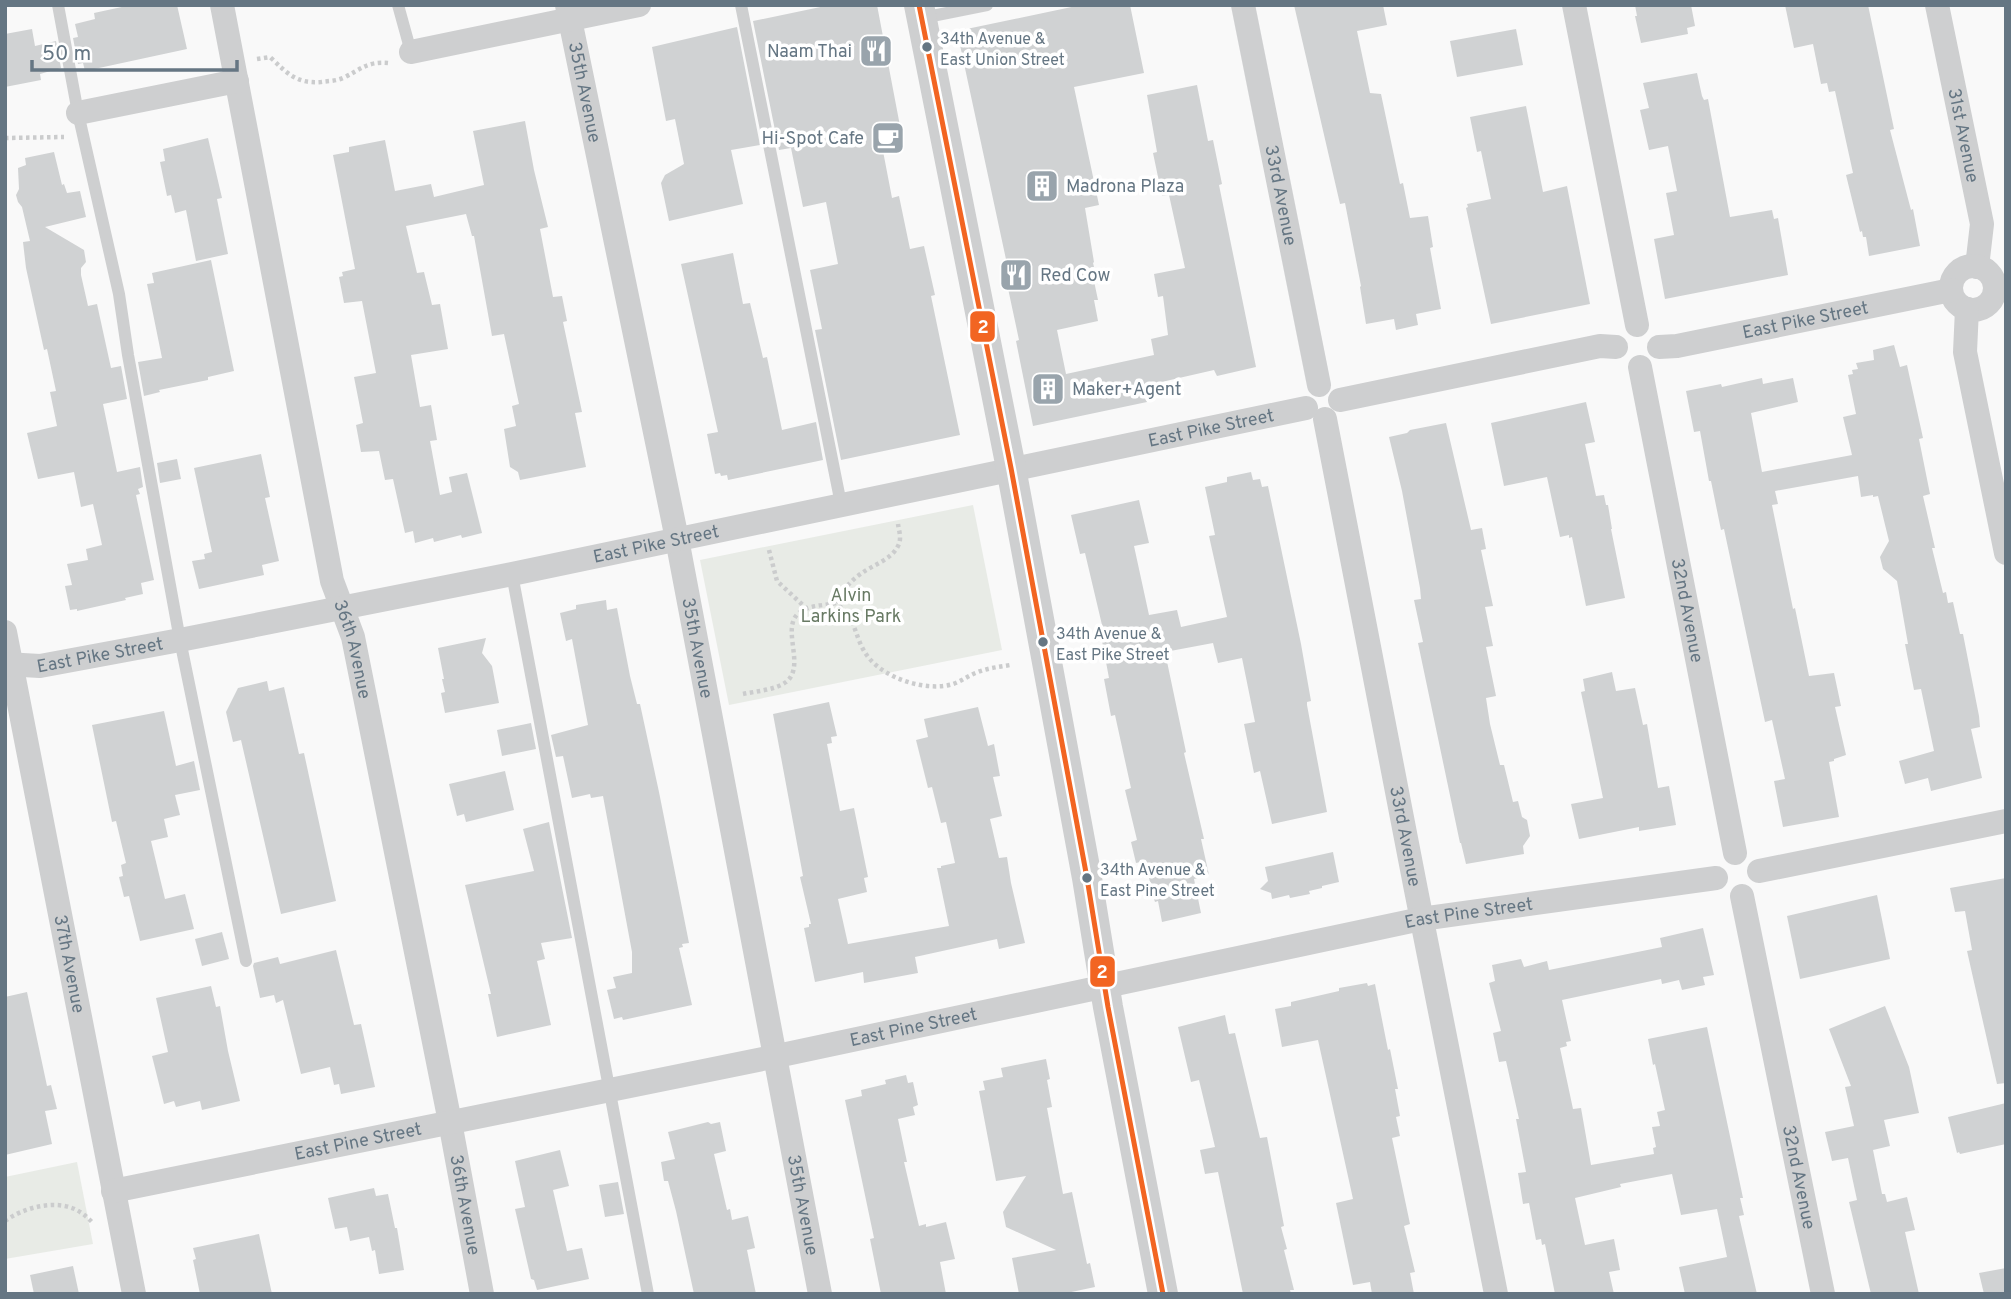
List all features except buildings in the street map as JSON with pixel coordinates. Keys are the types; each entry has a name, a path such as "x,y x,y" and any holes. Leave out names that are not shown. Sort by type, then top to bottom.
{"street":[{"name":"36th Avenue","path":"222,5 332,581 352,637 482,1294"},
{"path":"402,57 569,12 639,5"},
{"name":"33rd Avenue","path":"1243,5 1319,385 1333,387 1337,391 1324,409 1496,1294"},
{"path":"1574,5 1637,325"},
{"name":"31st Avenue","path":"1937,5 1992,277"},
{"name":"35th Avenue","path":"569,12 677,538 820,1294"},
{"path":"920,12 1011,468 1087,878 1104,986 1163,1294"},
{"path":"78,113 237,81"},
{"path":"1965,268 1992,277 1994,295 1985,306 1967,309 1957,304 1951,283 1959,271 1965,268"},
{"name":"East Pike Street","path":"1659,346 1677,346 1951,290"},
{"path":"1967,309 1965,352 2006,553"},
{"path":"1637,325 1654,332 1659,346 1655,358 1640,367 1629,366 1623,362 1616,347 1623,330 1637,325"},
{"name":"East Pike Street","path":"9,664 40,666 180,640 1011,468 1324,409 1600,346 1616,347"},
{"name":"32nd Avenue","path":"1640,367 1735,853"},
{"name":"37th Avenue","path":"5,632 9,664 134,1294"},
{"path":"1759,871 2006,821"},
{"path":"1735,853 1753,859 1759,871 1756,887 1742,896 1725,893 1716,878 1720,862 1735,853"},
{"name":"East Pine Street","path":"113,1191 776,1056 1421,919 1716,878"},
{"name":"32nd Avenue","path":"1742,896 1823,1294"}],"lane":[{"path":"58,5 78,113 119,294 180,640 246,961"},
{"path":"398,5 402,57"},
{"path":"741,5 841,504"},
{"path":"920,12 987,5"},
{"path":"512,573 648,1294"}],"path":[{"path":"270,57 286,72 301,82 309,83 335,81 362,66 402,57"},
{"path":"5,138 76,137"},
{"path":"836,603 843,590 859,575 891,555 898,547 901,537 898,524"},
{"path":"769,550 778,581 806,608"},
{"path":"743,694 772,688 790,679 794,658 792,625 799,613 806,608 836,603 847,612 869,658 881,671 892,677 939,687 954,684 978,672 1010,665"},
{"path":"5,1221 26,1210 59,1206 80,1211 96,1226"}],"green space":[{"name":"Alvin Larkins Park","path":"973,505 1002,650 729,705 700,560"},
{"path":"77,1162 93,1244 5,1259 5,1177"}],"transit line":[{"name":"2","path":"919,5 1011,468 1087,878 1108,1007 1163,1294"}],"place":[{"name":"34th Avenue & East Union Street","path":"927,47"},
{"name":"Naam Thai","path":"876,51"},
{"name":"Hi-Spot Cafe","path":"888,138"},
{"name":"Madrona Plaza","path":"1042,186"},
{"name":"Red Cow","path":"1016,275"},
{"name":"Maker+Agent","path":"1048,389"},
{"name":"34th Avenue & East Pike Street","path":"1043,642"},
{"name":"34th Avenue & East Pine Street","path":"1087,878"}]}
